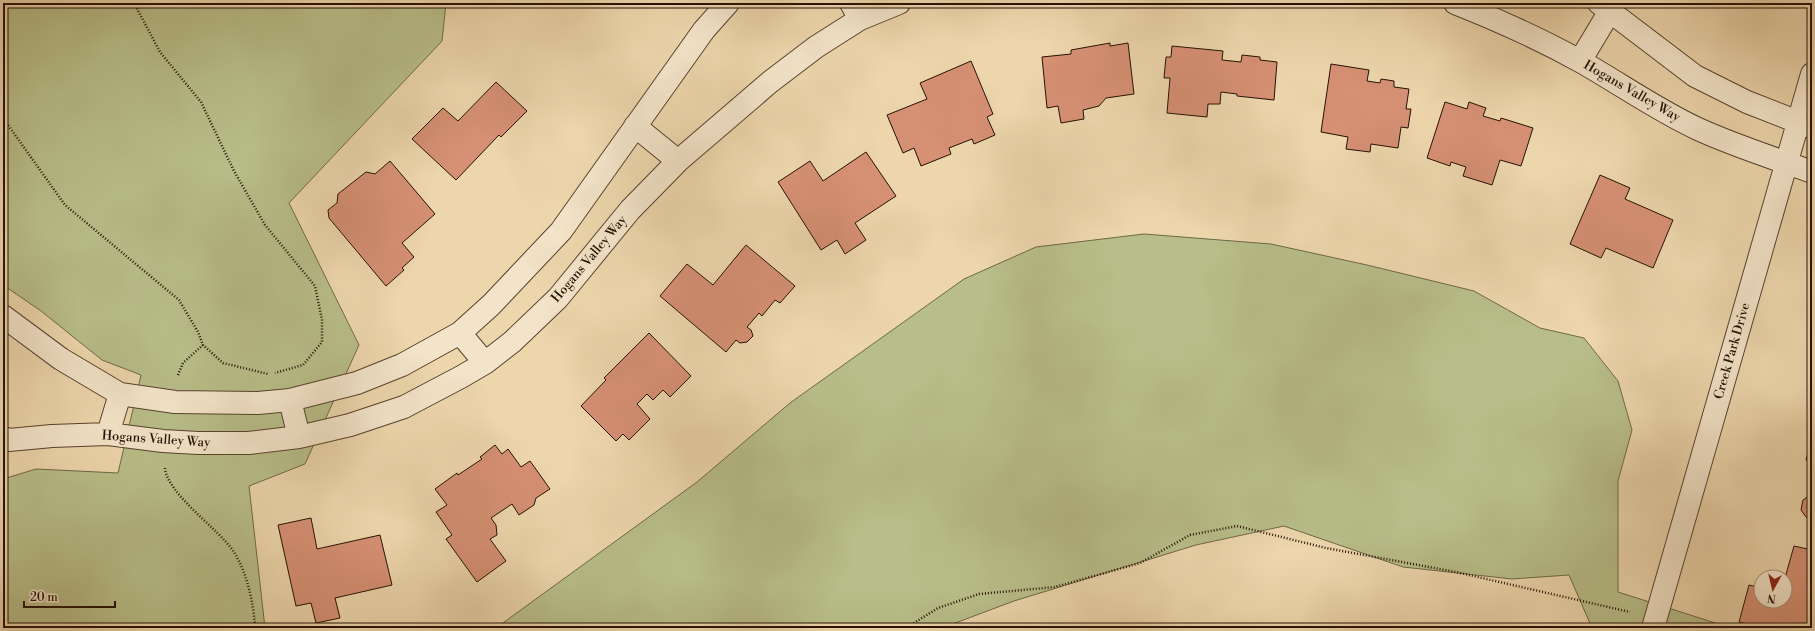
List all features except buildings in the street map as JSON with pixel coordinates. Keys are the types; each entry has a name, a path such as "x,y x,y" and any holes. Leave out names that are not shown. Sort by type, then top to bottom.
{"street":[{"path":"3,316 62,359 120,394 167,401 258,403 290,400 357,383 402,365 460,333 491,306 561,231 704,30 728,3"},
{"name":"Hogans Valley Way","path":"3,438 10,440 52,436 108,434 162,441 249,443 299,437 350,425 404,407 485,363 512,342 558,298 630,210 678,161 770,82 816,47 855,11 899,3"},
{"name":"Hogans Valley Way","path":"1455,3 1499,21 1580,61 1665,112 1698,129 1737,146 1812,172"},
{"path":"1580,61 1605,7 1672,60 1695,76 1747,102 1805,125"},
{"name":"Creek Park Drive","path":"1655,623 1786,162 1805,125 1812,74"},
{"path":"636,126 678,161"},
{"path":"460,333 485,363"},
{"path":"108,434 120,394"},
{"path":"290,400 299,437"}],"path":[{"path":"3,118 65,205 179,300 198,332 203,345 223,363 270,374 303,365 322,342 322,320 315,286 265,226 234,171 201,102 160,52 134,3"},
{"path":"167,401 183,363 203,345"},
{"path":"162,441 165,474 175,490 234,552 251,592 255,628"},
{"path":"906,628 938,608 979,594 1055,587 1140,563 1190,535 1237,526 1326,548 1456,572 1655,623"}],"green space":[{"path":"3,3 446,3 442,41 289,203 359,345 305,464 249,486 265,628 3,628 3,479 36,469 118,473 141,375 102,360 41,311 3,285"},
{"path":"1144,234 1271,244 1367,265 1474,291 1540,328 1584,338 1618,381 1632,430 1618,481 1618,592 1731,628 1592,628 1569,575 1512,579 1403,567 1284,526 1196,545 1014,601 942,628 496,628 697,482 790,403 964,279 1036,247"}]}
